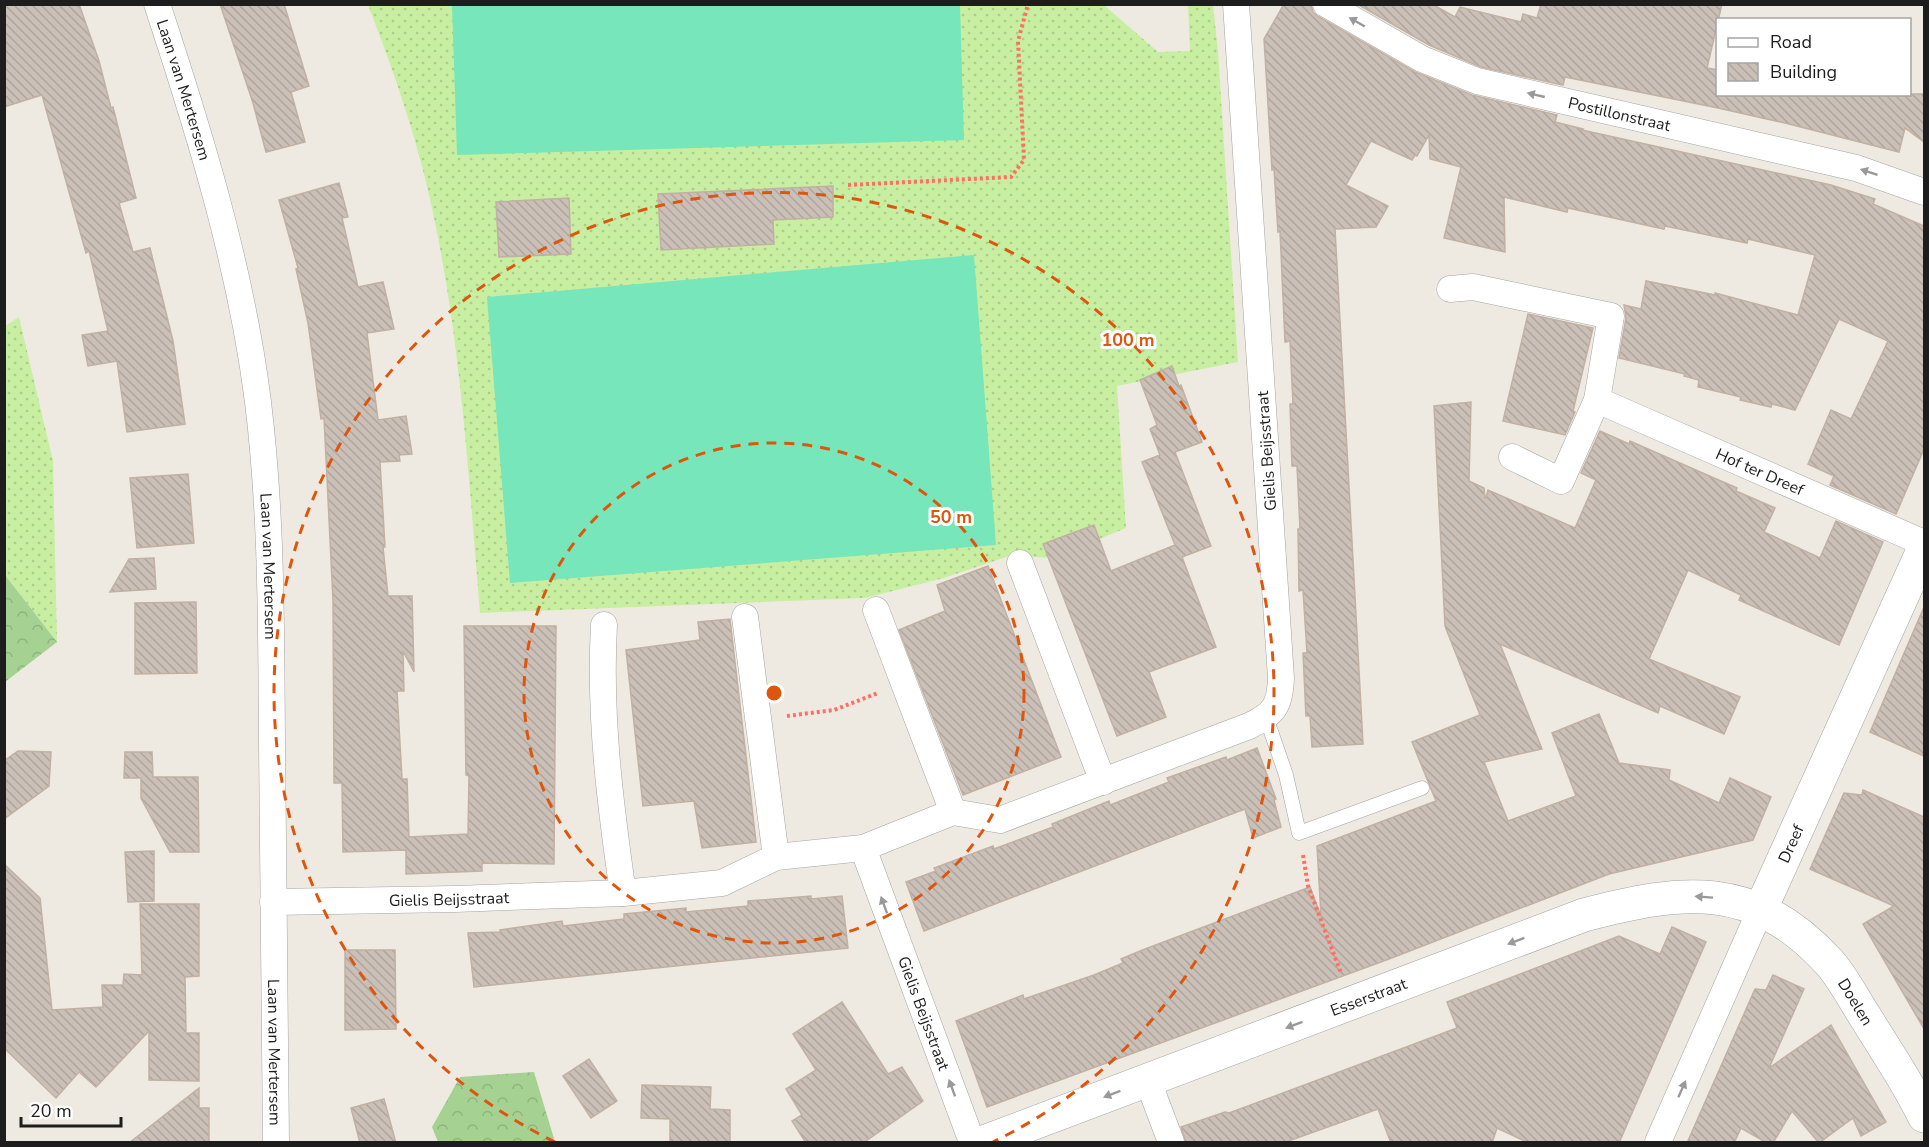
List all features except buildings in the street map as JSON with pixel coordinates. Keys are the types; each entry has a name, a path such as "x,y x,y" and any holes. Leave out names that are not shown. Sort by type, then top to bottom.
{"street":[{"name":"Laan van Mertersem","path":"157,4 195,123 224,231 249,343 258,401 270,561 276,1143"},
{"name":"Gielis Beijsstraat","path":"1236,4 1281,678 1280,694 1275,709 1266,717"},
{"name":"Postillonstraat","path":"1326,4 1422,59 1470,79 1856,168 1924,192"},
{"path":"1450,289 1473,287 1611,316 1597,400 1561,481 1512,457"},
{"name":"Hof ter Dreef","path":"1597,400 1924,543"},
{"name":"Dreef","path":"1658,1143 1924,548"},
{"path":"1020,563 1103,782"},
{"path":"876,610 953,812 1000,820 1249,726 1266,717"},
{"path":"746,617 776,857"},
{"path":"604,625 602,693 606,758 623,892"},
{"name":"Gielis Beijsstraat","path":"273,902 455,899 623,892 722,884 776,857 862,848 953,812"},
{"name":"Gielis Beijsstraat","path":"862,848 972,1143"},
{"name":"Esserstraat","path":"984,1143 1584,915 1635,902 1688,896 1724,898 1760,911"},
{"name":"Doelen","path":"1760,911 1796,930 1830,962 1920,1097"},
{"path":"1148,1081 1171,1143"}],"lane":[{"path":"1266,717 1286,775 1299,833 1422,788"}],"path":[{"path":"848,185 1011,177 1024,160 1018,41 1028,4"},
{"path":"758,719 834,710 904,683"},
{"path":"1299,833 1308,886 1352,1003"}],"green space":[{"path":"368,5 1104,5 1158,52 1190,51 1188,5 1213,5 1238,362 1117,386 1126,528 1053,558 1009,556 944,578 865,598 480,613 467,452 448,292 427,186 415,140"},
{"path":"452,5 960,5 964,140 457,155"},
{"path":"974,255 996,545 510,583 487,297"},
{"path":"19,317 53,461 57,642 5,575 5,326"},
{"path":"5,575 57,642 5,682"},
{"path":"534,1072 555,1142 438,1142 432,1127 460,1077"}]}
